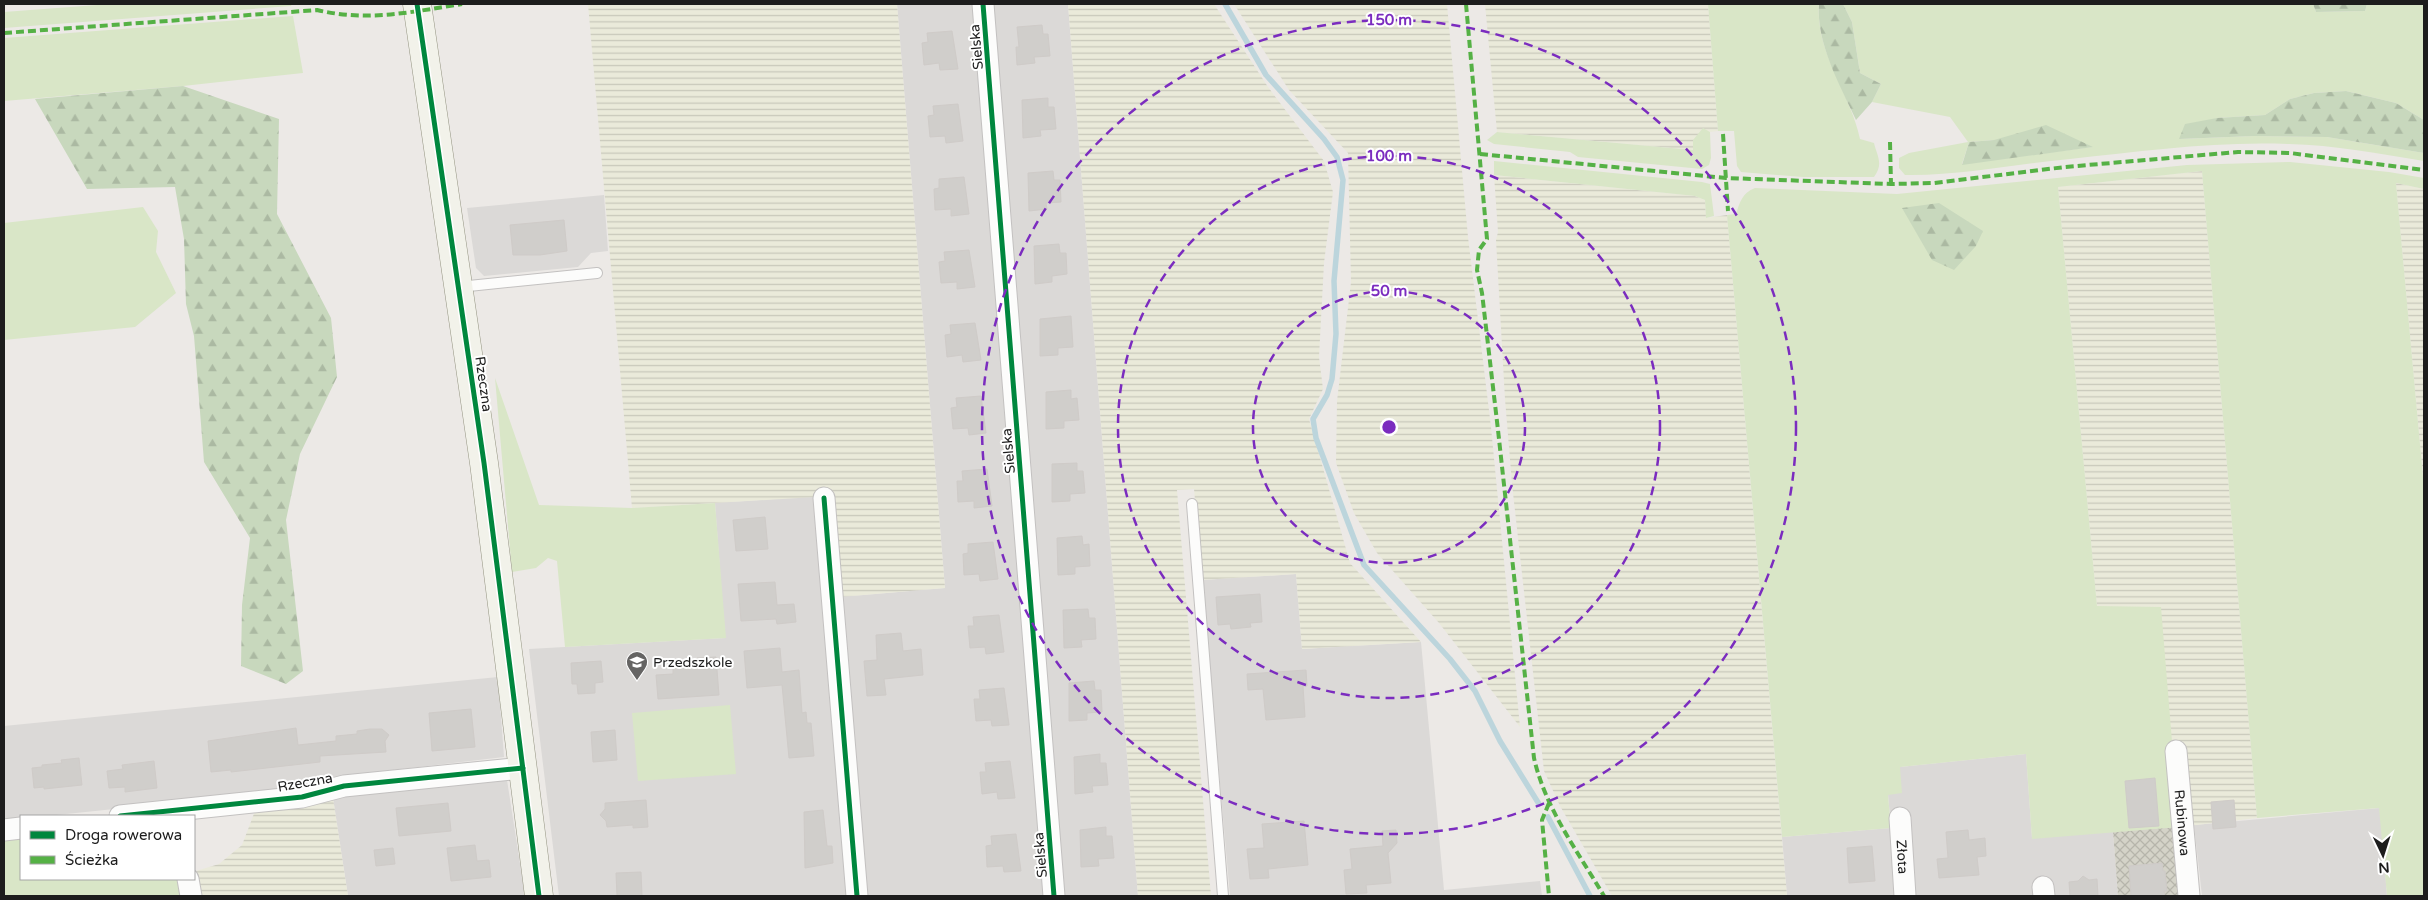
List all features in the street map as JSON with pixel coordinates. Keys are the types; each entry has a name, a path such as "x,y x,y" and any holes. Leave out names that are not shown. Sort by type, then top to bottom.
{"street":[{"name":"Rzeczna","path":"417,4 484,463 539,896"},
{"name":"Sielska","path":"983,4 1054,896"},
{"path":"824,498 857,896"},
{"name":"Rubinowa","path":"2176,751 2189,896"},
{"name":"Rzeczna","path":"139,815 178,813 302,797 344,786 523,768"},
{"name":"Złota","path":"1900,818 1905,896"},
{"path":"4,830 20,828"},
{"path":"188,880 191,896"}],"lane":[{"path":"458,287 597,273"},
{"path":"1192,504 1222,896"}],"shaded area":[{"path":"897,4 1068,4 1138,896 866,896 840,597 945,588"},
{"path":"604,195 608,251 591,253 578,267 484,276 476,268 467,208"},
{"path":"817,496 850,896 559,896 529,649 725,638 715,503"},
{"path":"1296,574 1302,649 1421,642 1444,890 1540,881 1542,896 1230,896 1202,580"},
{"path":"498,677 504,757 333,777 305,789 57,815 20,815 20,819 4,821 4,726"},
{"path":"2026,754 2032,838 2113,831 2118,896 1787,896 1782,837 1891,828 1888,794 1900,767"},
{"path":"507,780 525,896 348,896 333,798"},
{"path":"2380,808 2387,896 2202,896 2194,825"},
{"path":"2179,827 2182,896 2118,896 2113,831"}],"green space":[{"path":"110,4 292,4 291,6 4,28 4,12"},
{"path":"588,4 897,4 945,588 840,597 831,496 632,508"},
{"path":"1068,4 1214,4 1268,87 1324,161 1333,192 1324,263 1319,357 1323,389 1309,419 1350,563 1421,642 1302,649 1296,574 1202,580 1194,489 1177,490 1211,896 1138,896"},
{"path":"1234,4 1447,4 1468,237 1491,427 1520,727 1439,623 1377,553 1354,513 1336,463 1337,401 1351,282 1348,153 1289,90"},
{"path":"1485,4 1708,4 1718,131 1710,132 1703,129 1693,150 1497,132"},
{"path":"1708,4 1819,4 1819,22 1822,39 1860,139 1874,143 1879,168 1874,177 1803,177 1741,172 1737,166 1734,131 1718,131"},
{"path":"1819,4 1843,4 1852,22 1860,73 1881,84 1872,102 1856,120 1836,78 1825,49 1819,19"},
{"path":"1843,4 2313,4 2316,12 2365,11 2367,4 2424,4 2424,120 2396,103 2346,91 2314,93 2290,99 2265,115 2217,118 2180,139 2254,136 2327,137 2424,153 2424,161 2323,146 2262,143 2207,145 2049,161 1947,174 1905,175 1899,168 1899,158 1909,153 1968,142 1950,117 1872,102 1881,84 1860,73 1852,22","holes":["1994,140 2092,147 1962,164 1969,142"]},
{"path":"2313,4 2367,4 2365,11 2316,12"},
{"path":"293,16 303,73 183,86 4,101 4,38"},
{"path":"183,86 279,119 277,214 331,318 337,377 300,454 286,520 303,671 286,684 241,666 242,605 250,538 204,462 194,336 186,304 184,239 175,187 87,189 35,99"},
{"path":"2346,91 2396,103 2424,120 2424,153 2327,137 2254,136 2179,139 2185,124 2217,118 2265,115 2290,99 2314,93"},
{"path":"2046,125 2093,147 1962,165 1969,142 1994,140"},
{"path":"1703,128 1710,132 1711,158 1709,165 1702,169 1578,157 1570,152 1494,144 1487,140 1497,132 1693,150 1693,140"},
{"path":"1494,161 1710,184 1714,216 1706,218 1705,200 1695,196 1494,175"},
{"path":"2290,162 2389,172 2424,178 2424,189 2396,183 2424,488 2424,896 2387,896 2379,808 2257,818 2202,171 2058,187 2097,606 2161,607 2179,827 2032,839 2026,754 1900,767 1902,793 1888,795 1891,828 1782,837 1727,215 1736,214 1744,195 1755,188 1897,194 2187,165"},
{"path":"2202,171 2257,818 2179,827 2097,606 2058,187"},
{"path":"1494,175 1695,196 1705,200 1706,218 1727,215 1787,896 1612,896 1560,806 1544,771 1512,484 1505,399"},
{"path":"2396,183 2424,189 2424,488"},
{"path":"1939,203 1983,231 1976,246 1954,270 1932,260 1902,208"},
{"path":"143,207 158,231 156,252 176,293 135,327 4,340 4,223"},
{"path":"495,378 539,505 632,508 715,503 726,638 565,647 557,561 548,558 536,568 512,572"},
{"path":"730,705 736,774 638,781 632,713"},
{"path":"333,798 348,896 200,896 196,871 219,864 242,845 255,811"},
{"path":"20,834 20,880 182,880 185,896 4,896 4,842"}],"building":[{"path":"1042,25 1043,34 1048,34 1050,56 1034,57 1035,63 1017,65 1016,47 1019,47 1017,27"},
{"path":"952,31 958,69 940,70 939,63 924,65 922,43 928,42 927,33"},
{"path":"1048,98 1048,107 1054,107 1056,129 1040,130 1041,136 1023,138 1022,100"},
{"path":"958,104 963,141 946,143 945,136 930,137 928,116 934,115 933,106"},
{"path":"1053,171 1054,180 1060,180 1061,202 1046,203 1047,209 1029,211 1028,173"},
{"path":"964,177 969,214 951,216 951,209 935,210 934,189 939,188 939,179"},
{"path":"564,220 567,251 540,255 513,255 510,225"},
{"path":"1059,244 1060,253 1066,253 1067,274 1052,276 1052,282 1035,284 1034,246"},
{"path":"969,250 975,287 957,289 957,282 941,283 939,262 945,261 944,252"},
{"path":"1071,316 1073,347 1058,348 1058,355 1040,356 1040,319"},
{"path":"975,323 981,360 963,362 962,355 947,357 945,335 951,334 950,325"},
{"path":"1071,390 1071,399 1077,398 1079,420 1064,421 1064,428 1046,429 1046,392"},
{"path":"981,396 986,433 969,435 968,428 953,429 951,408 957,407 956,398"},
{"path":"1077,463 1077,471 1083,471 1085,493 1070,494 1070,501 1052,502 1052,464"},
{"path":"987,469 992,506 974,508 974,501 958,502 957,481 963,481 962,471"},
{"path":"765,517 768,549 736,551 733,520"},
{"path":"1082,536 1083,545 1089,544 1090,566 1075,567 1075,574 1058,575 1057,538"},
{"path":"993,542 998,579 980,581 979,574 964,575 963,554 968,553 968,544"},
{"path":"775,582 777,605 794,604 796,622 777,624 776,619 741,621 738,584"},
{"path":"1260,594 1262,622 1250,623 1251,627 1231,629 1230,624 1218,625 1216,597"},
{"path":"1088,609 1089,618 1095,618 1096,639 1081,640 1082,647 1064,648 1063,610"},
{"path":"999,615 1004,652 986,654 985,647 970,648 968,626 974,626 973,617"},
{"path":"901,633 903,651 921,649 923,675 884,679 886,695 867,696 864,661 877,660 876,635"},
{"path":"780,648 782,672 799,670 802,713 806,712 807,723 811,723 814,756 789,758 782,685 747,688 744,651"},
{"path":"716,657 719,695 658,699 656,675 673,674 673,668 697,666 697,658"},
{"path":"601,661 603,682 595,683 595,693 578,694 577,684 572,684 571,663"},
{"path":"1306,670 1307,686 1303,686 1305,717 1266,720 1263,689 1248,690 1247,674"},
{"path":"1094,681 1095,690 1101,690 1102,712 1087,713 1087,720 1069,721 1069,683"},
{"path":"1004,688 1009,725 992,726 991,720 976,721 974,699 980,699 979,690"},
{"path":"471,709 475,747 432,751 429,713"},
{"path":"296,728 298,745 336,741 336,736 357,734 357,731 370,729 382,729 389,735 385,741 386,752 320,756 320,762 231,772 231,770 211,772 208,741"},
{"path":"615,730 617,760 593,762 591,732"},
{"path":"1100,754 1100,763 1106,763 1108,785 1092,786 1093,792 1075,794 1074,757"},
{"path":"79,758 82,785 44,789 44,787 34,788 32,768 62,763 61,760"},
{"path":"154,761 157,788 125,792 125,787 109,788 107,771 123,769 122,765"},
{"path":"1010,761 1015,798 998,799 997,792 982,794 980,772 986,772 985,763"},
{"path":"2155,778 2159,826 2129,828 2125,781"},
{"path":"646,800 648,827 633,828 633,825 607,827 606,821 600,815 605,809 605,803"},
{"path":"2234,800 2236,827 2213,829 2211,802"},
{"path":"448,803 451,831 399,836 396,808"},
{"path":"823,810 827,846 832,846 833,863 805,868 804,812"},
{"path":"1304,821 1308,865 1268,869 1269,878 1250,879 1247,849 1264,848 1262,824"},
{"path":"1106,827 1106,836 1112,836 1114,858 1098,859 1099,866 1081,867 1080,830"},
{"path":"1396,830 1397,843 1388,853 1391,883 1366,885 1367,893 1346,894 1344,870 1352,869 1350,849 1383,846 1382,831"},
{"path":"1968,830 1969,840 1985,838 1986,856 1977,857 1979,875 1939,878 1937,859 1948,858 1946,832"},
{"path":"1016,834 1021,871 1004,872 1003,866 987,867 986,846 992,845 991,836"},
{"path":"475,845 477,861 489,860 491,877 451,881 447,848"},
{"path":"1872,846 1875,881 1849,883 1847,848"},
{"path":"393,848 395,864 376,866 374,850"},
{"path":"2162,863 2163,871 2165,871 2167,891 2164,891 2165,896 2131,896 2129,866"},
{"path":"641,872 642,896 617,896 616,873"},
{"path":"2083,876 2089,880 2097,879 2098,896 2070,896 2069,882 2078,881"}],"waterway":[{"path":"1225,4 1266,75 1324,139 1337,157 1343,180 1334,281 1336,334 1332,379 1327,395 1313,419 1316,438 1364,565 1450,659 1475,691 1500,741 1539,804"},
{"path":"1548,817 1590,896"}],"marked path":[{"path":"4,33 317,10 336,14 389,14 462,4"},
{"path":"1466,4 1487,239 1479,250 1477,270 1482,293 1534,758 1539,776 1554,812 1604,896"},
{"path":"1723,134 1728,211"},
{"path":"1890,142 1891,184"},
{"path":"1480,154 1726,178 1891,184 1934,183 2065,167 2238,152 2290,153 2424,170"},
{"path":"1549,803 1542,820 1549,896"}],"cycle path":[{"path":"417,4 484,463 539,896"},
{"path":"983,4 1054,896"},
{"path":"824,498 857,896"},
{"path":"130,815 302,797 344,786 523,768"}],"place":[{"name":"Przedszkole","path":"637,681"}]}
